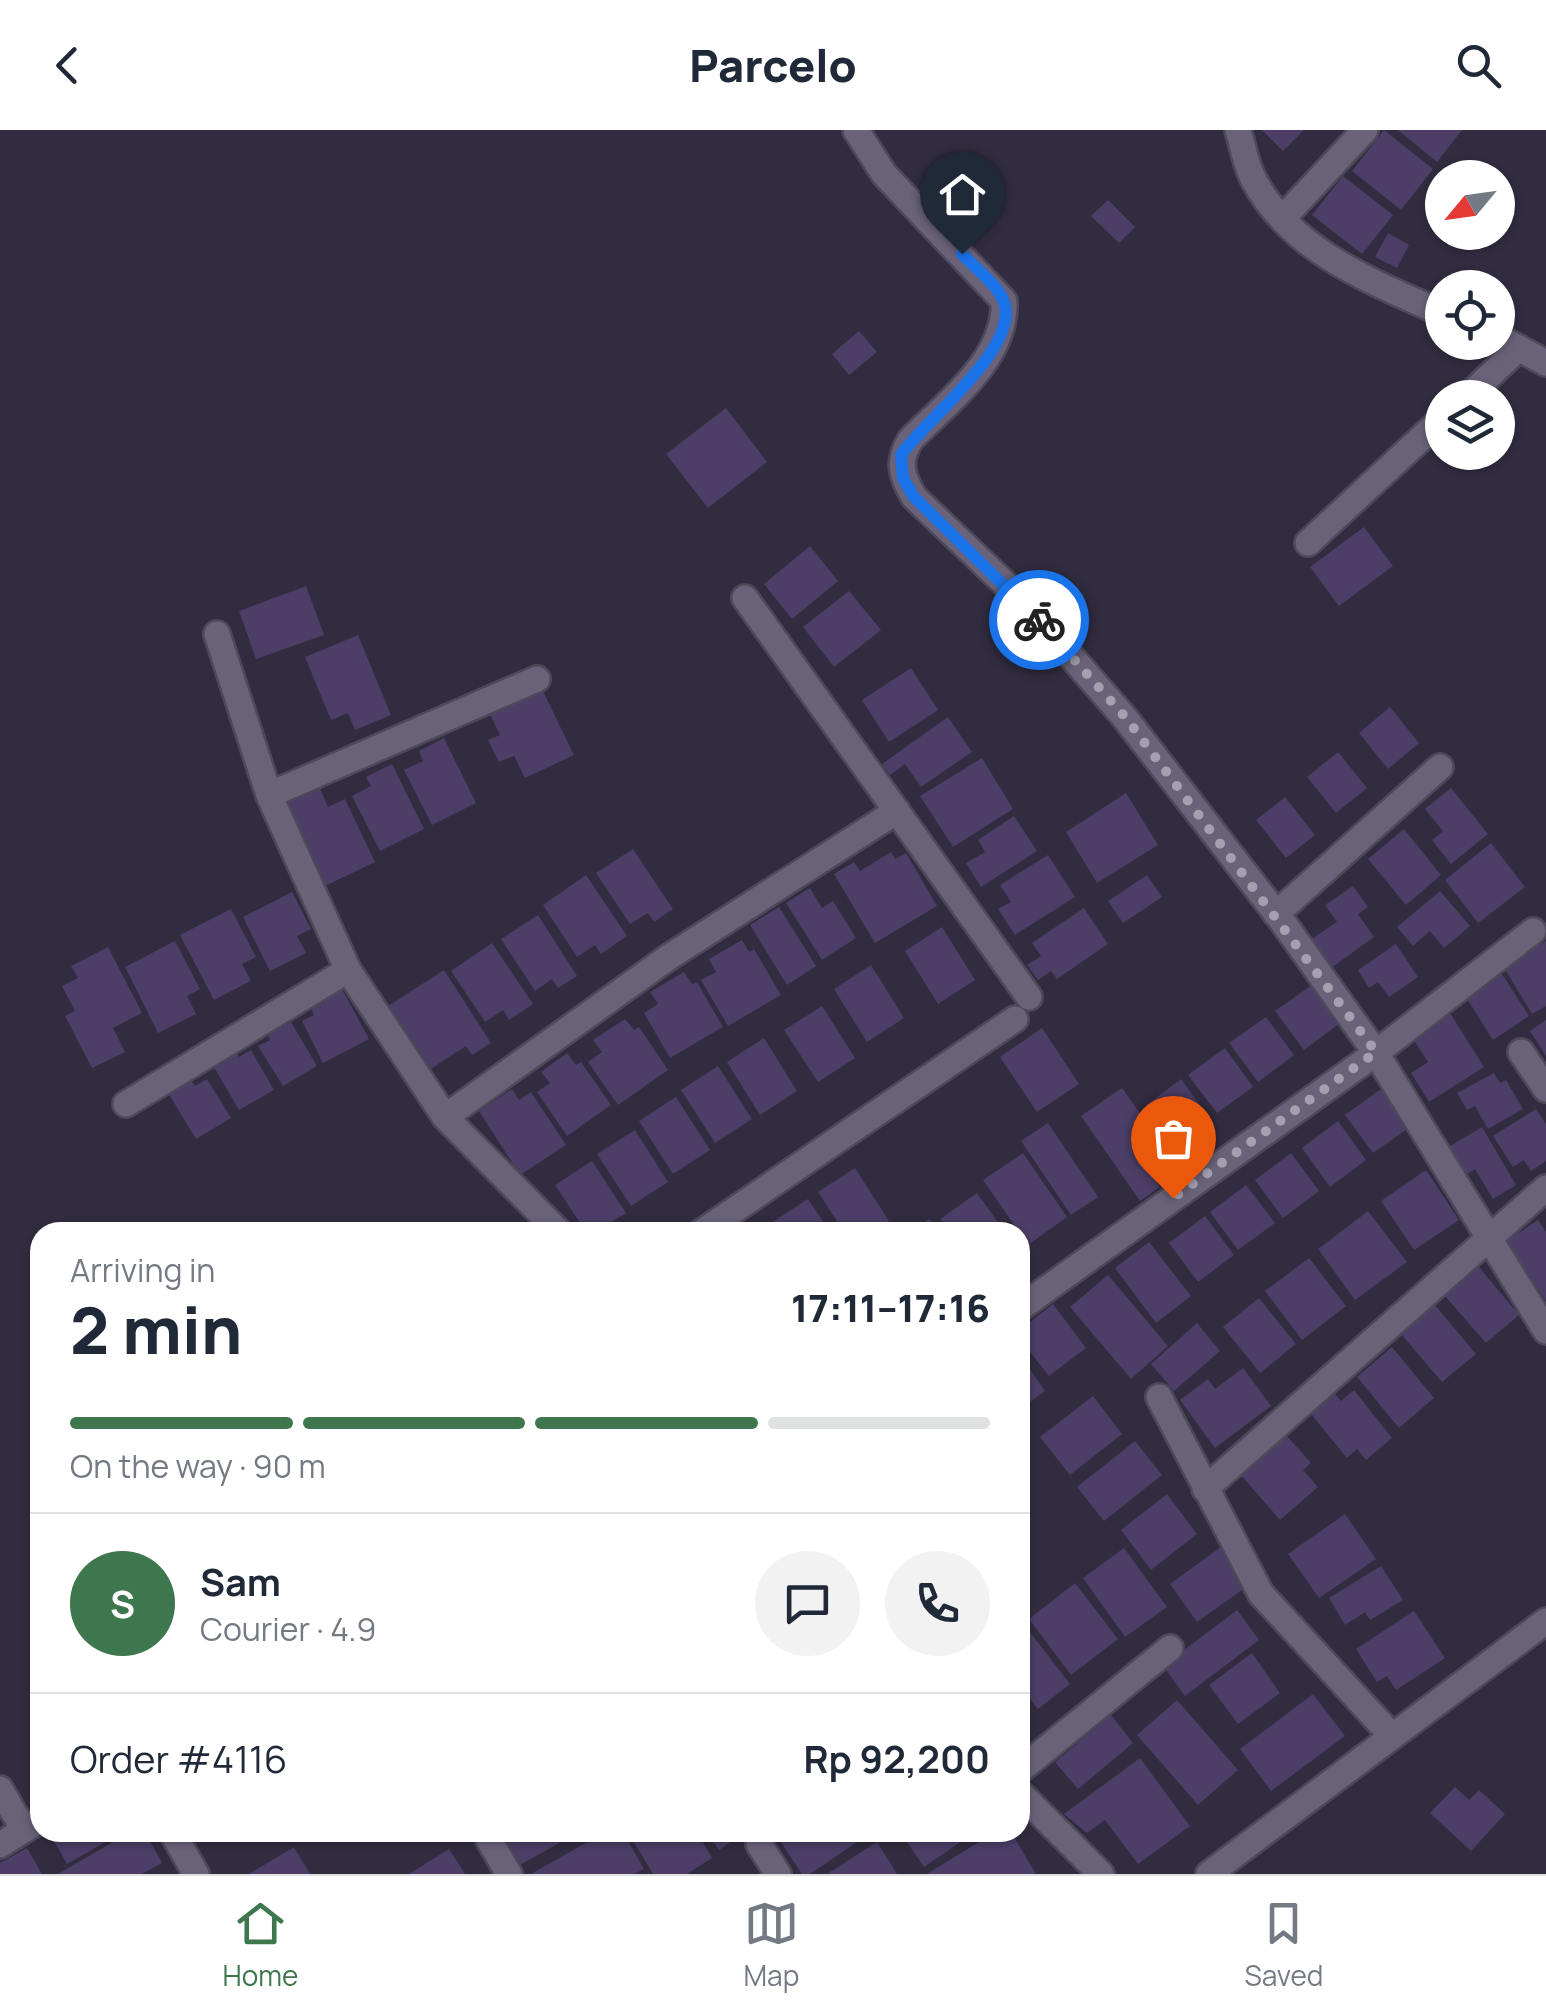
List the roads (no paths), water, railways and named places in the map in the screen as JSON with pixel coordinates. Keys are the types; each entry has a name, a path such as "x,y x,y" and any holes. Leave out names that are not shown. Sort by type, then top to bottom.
{"street":[{"path":"856,130 884,174 1004,301 1005,322 994,348 911,440 901,455 903,478 914,497 1020,599 1126,718 1276,914 1376,1052 1546,1331"},
{"path":"1238,130 1254,180 1282,219 1342,268 1425,305"},
{"path":"1282,219 1366,130"},
{"path":"1515,347 1546,363"},
{"path":"1480,380 1495,360"},
{"path":"1308,543 1425,435"},
{"path":"716,1222 1022,1008 897,811 746,598"},
{"path":"217,634 270,795 348,970 445,1116 549,1222"},
{"path":"270,795 537,678"},
{"path":"1276,914 1440,768"},
{"path":"445,1116 670,957 897,811"},
{"path":"1030,1301 1376,1052 1534,931"},
{"path":"126,1104 348,970"},
{"path":"1522,1052 1546,1089"},
{"path":"1205,1489 1546,1188"},
{"path":"1159,1396 1261,1594 1391,1734"},
{"path":"1209,1874 1391,1734 1546,1622"},
{"path":"1030,1762 1170,1648"},
{"path":"0,1789 30,1823"},
{"path":"1030,1803 1101,1874"},
{"path":"0,1846 30,1826"},
{"path":"178,1842 196,1874"},
{"path":"490,1842 509,1874"},
{"path":"759,1844 778,1874"}]}
